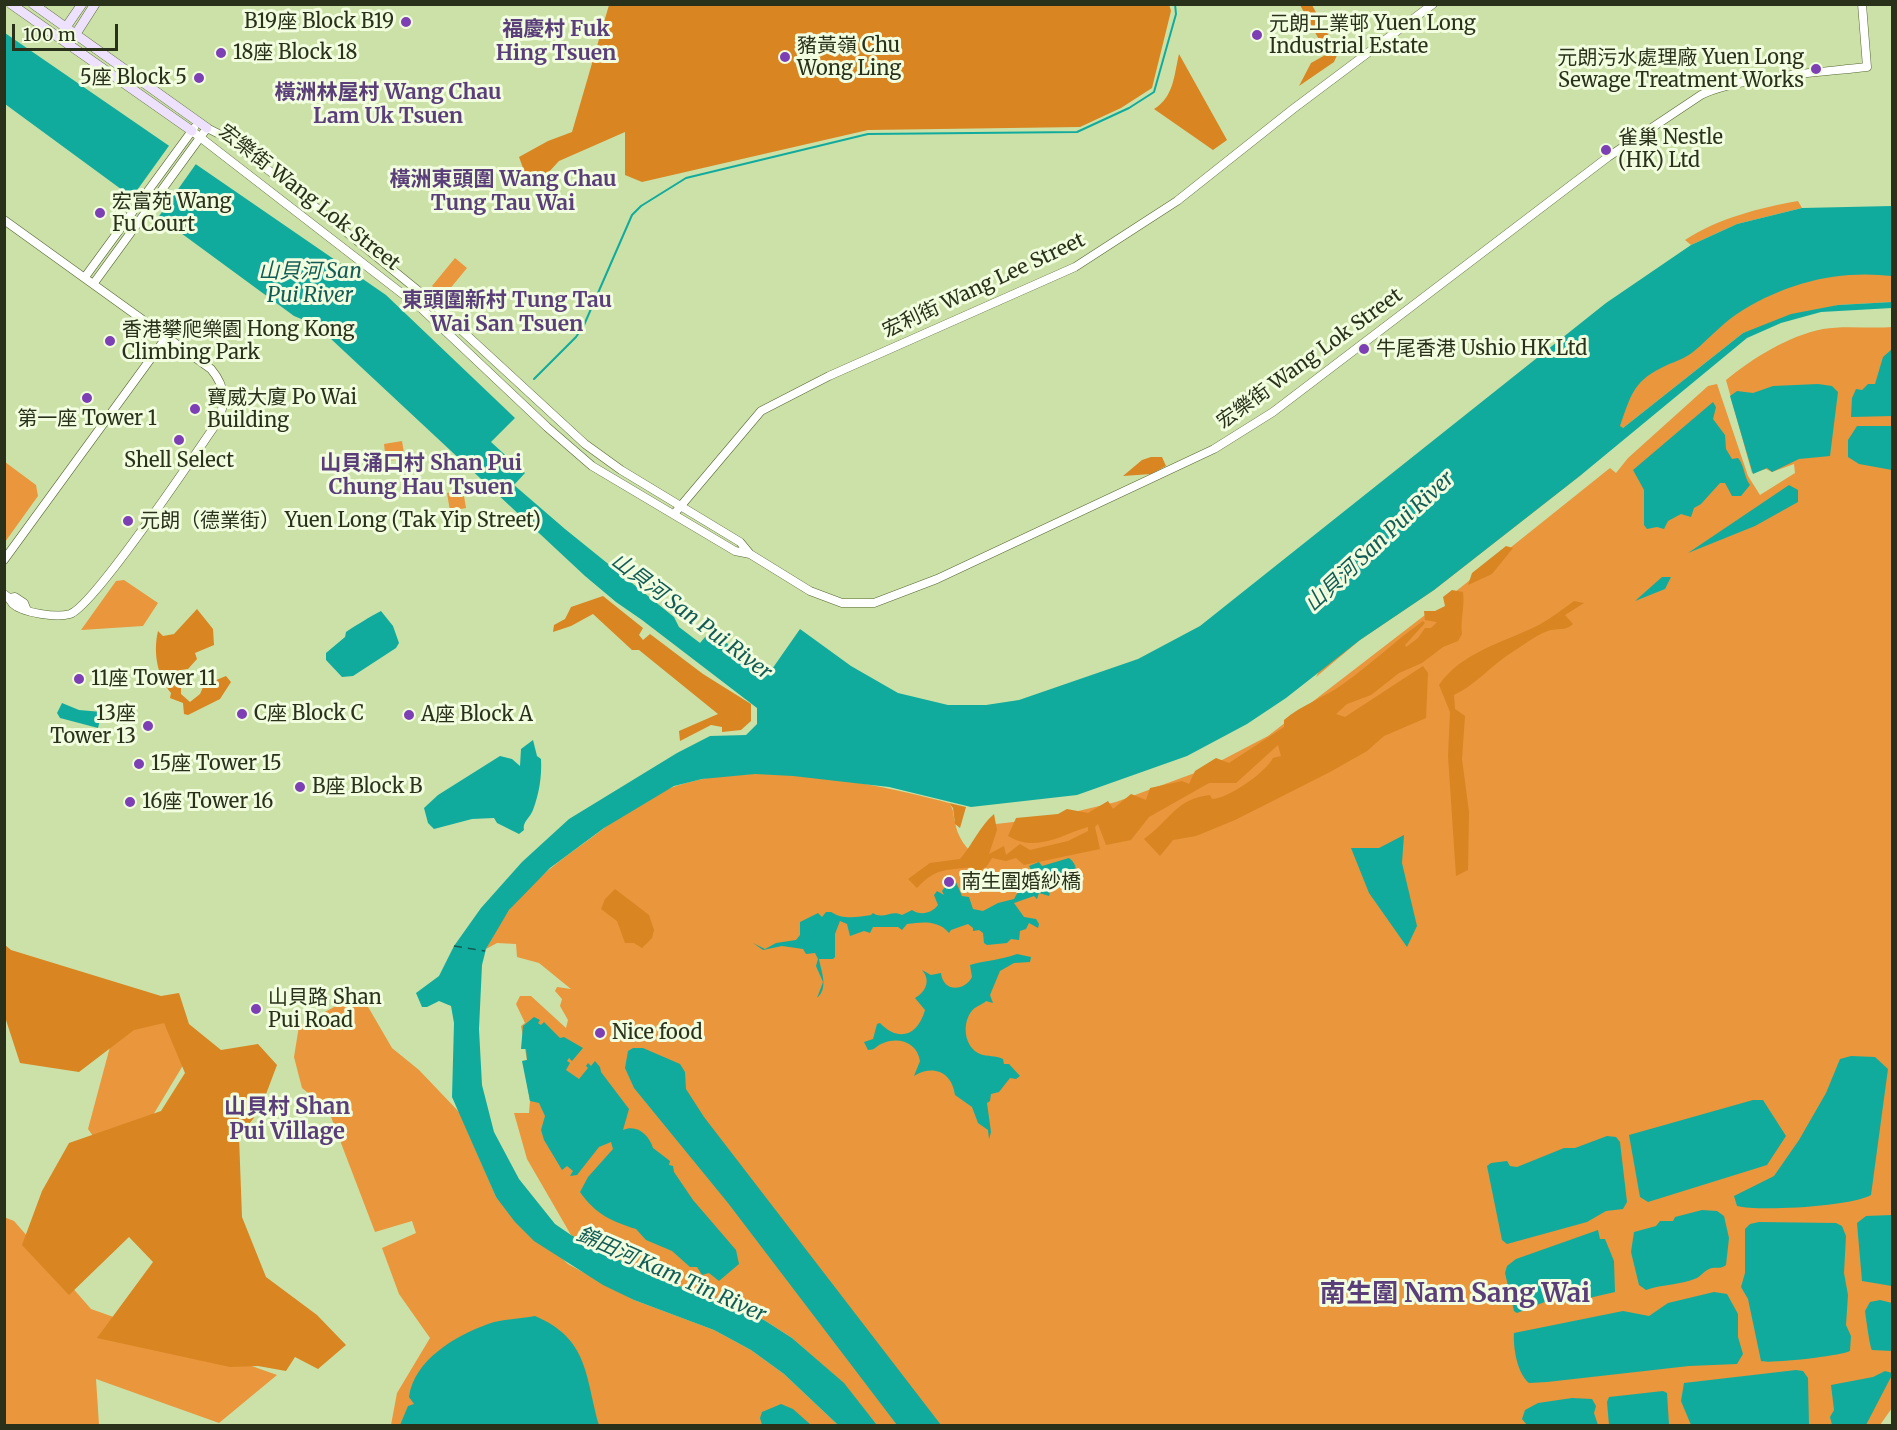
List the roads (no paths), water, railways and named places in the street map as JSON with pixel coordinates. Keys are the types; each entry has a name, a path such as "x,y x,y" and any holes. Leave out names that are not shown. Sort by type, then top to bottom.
{"main road":[{"name":"宏樂街 Wang Lok Street","path":"11,4 192,131"},
{"name":"宏樂街 Wang Lok Street","path":"33,4 207,128"},
{"path":"59,38 82,4"},
{"path":"70,45 95,4"}],"street":[{"name":"宏利街 Wang Lee Street","path":"674,514 761,411 829,376 1075,267 1177,201 1282,117 1433,4"},
{"name":"宏樂街 Wang Lok Street","path":"192,131 422,309 547,427 592,465 735,550 750,554 810,591 842,603 874,603 909,592 1244,433 1608,157 1701,95 1716,88 1751,82 1867,68 1862,4"},
{"path":"85,277 199,122"},
{"name":"宏樂街 Wang Lok Street","path":"207,128 221,135 291,187 421,293 585,444 740,542 750,554"},
{"path":"93,283 207,128"},
{"path":"4,220 168,335 217,376 224,395 219,419 106,579 81,608 58,616 26,608 24,603 15,597 7,596"},
{"path":"4,560 168,335"}],"water":[{"name":"山貝河 San Pui River","path":"5,33 386,295 515,418 491,442 525,473 514,485 674,617 679,627 700,643 711,630 727,643 741,660 770,672 800,629 851,666 898,693 948,705 986,705 1019,700 1138,659 1200,626 1606,303 1691,245 1737,224 1802,208 1892,206 1892,276 1853,275 1815,280 1760,300 1723,324 1689,355 1651,373 1644,379 1630,399 1620,426 1623,428 1743,333 1791,314 1838,305 1892,302 1892,308 1821,312 1781,323 1747,338 1581,475 1434,590 1360,640 1286,698 1247,724 1187,756 1077,795 971,807 889,787 793,776 755,774 702,779 674,786 604,828 550,868 509,910 486,949 482,965 479,1029 482,1085 494,1132 519,1179 555,1224 571,1235 655,1278 715,1298 764,1320 792,1338 844,1383 877,1425 838,1425 784,1374 751,1350 714,1330 634,1300 603,1285 534,1241 515,1222 496,1197 452,1097 454,1023 451,1006 439,1001 422,1007 416,993 439,976 454,946 481,908 522,862 569,819 677,753 710,736 746,735 757,724 757,708 585,576 316,325 294,316 5,104"},
{"path":"1892,349 1892,416 1851,417 1852,398 1856,389 1862,390 1868,384 1875,384 1883,357"},
{"path":"1818,384 1832,386 1838,392 1830,456 1799,459 1772,472 1767,468 1753,474 1730,396 1737,391 1753,393 1773,386"},
{"path":"1713,402 1716,407 1713,419 1725,435 1726,449 1732,459 1738,458 1740,461 1750,485 1741,496 1732,496 1725,483 1720,483 1701,504 1694,508 1691,517 1681,514 1668,521 1664,529 1657,527 1647,529 1644,525 1644,490 1633,470"},
{"path":"1857,426 1892,426 1892,470 1859,464 1848,457 1848,440"},
{"path":"1789,485 1798,490 1798,502 1755,526 1688,553"},
{"path":"1662,577 1671,577 1665,589 1635,601"},
{"path":"381,611 393,626 399,643 396,648 353,676 342,677 326,660 326,653 345,637 346,632"},
{"path":"62,703 79,710 102,712 98,728 60,718 57,713"},
{"path":"533,740 537,756 541,759 540,785 533,810 525,822 524,830 519,834 497,823 494,818 472,819 434,829 428,823 424,808 438,795 500,756 512,759 520,766 521,749"},
{"path":"1404,835 1402,863 1417,926 1407,947 1369,893 1351,848 1379,848"},
{"path":"1069,858 1075,867 1076,879 1063,887 1061,880 1057,879 1049,896 1039,893 1037,899 1034,896 1014,903 1024,917 1036,919 1039,924 1038,928 1029,923 1026,929 1020,931 1019,940 1011,939 1007,943 987,945 984,943 983,933 979,930 973,931 968,924 951,930 949,933 935,924 924,923 907,924 902,930 898,927 873,927 870,933 864,931 850,936 847,924 840,921 835,934 835,957 819,959 823,981 816,966 818,959 815,953 806,954 803,949 782,946 763,950 753,943 765,949 776,943 796,940 800,935 800,922 818,913 822,917 826,912 831,912 851,917 873,913 902,915 912,910 919,913 930,912 938,905 934,895 937,891 944,895 942,891 950,880 956,882 962,896 969,897 973,909 983,911 998,903 1014,899 1018,892 1014,877 1026,879 1031,870 1029,866 1039,862 1042,866"},
{"path":"1017,954 1031,957 1030,962 1014,963 1000,971 990,995 993,1003 986,1001 974,1008 966,1023 966,1035 975,1051 1003,1059 1004,1064 1009,1064 1020,1076 1016,1079 1010,1078 999,1092 991,1094 990,1101 987,1103 991,1132 989,1139 988,1130 978,1123 972,1107 955,1095 946,1076 940,1072 928,1071 914,1076 920,1061 911,1045 894,1041 868,1050 864,1042 873,1039 877,1024 880,1023 894,1033 901,1034 913,1030 918,1025 925,1010 915,998 922,992 927,982 922,970 931,975 941,973 946,984 954,988 964,985 972,977 970,965"},
{"path":"823,982 821,994 817,998"},
{"path":"534,1017 540,1020 538,1023 541,1025 544,1022 560,1038 564,1037 583,1048 572,1061 569,1058 567,1061 570,1063 566,1070 579,1079 588,1068 586,1066 588,1063 591,1066 595,1061 629,1109 623,1130 633,1128 642,1132 649,1139 653,1148 670,1161 669,1165 673,1166 674,1172 693,1200 736,1250 739,1264 719,1281 709,1273 702,1275 697,1267 690,1267 672,1251 646,1240 636,1229 605,1216 586,1200 580,1192 588,1177 613,1149 611,1142 599,1147 577,1175 570,1176 573,1171 567,1166 562,1170 544,1140 541,1130 545,1116 539,1103 530,1101 522,1061 527,1060 526,1049 521,1049 523,1026"},
{"path":"633,1048 643,1048 680,1064 685,1072 686,1089 704,1117 941,1425 897,1425 728,1203 634,1088 625,1068 628,1051"},
{"path":"1851,1056 1875,1057 1888,1069 1871,1195 1846,1202 1805,1207 1748,1208 1737,1206 1734,1196 1774,1176 1799,1140 1826,1093 1840,1059"},
{"path":"1753,1100 1763,1100 1786,1136 1767,1165 1648,1202 1640,1197 1629,1135"},
{"path":"1607,1136 1616,1137 1620,1142 1627,1202 1623,1209 1606,1211 1587,1222 1507,1244 1502,1240 1487,1166 1491,1163 1507,1161 1510,1166 1517,1167 1564,1148 1575,1148"},
{"path":"1702,1210 1717,1211 1724,1216 1729,1238 1726,1265 1709,1269 1697,1278 1685,1282 1646,1290 1639,1285 1631,1252 1634,1232 1656,1226 1660,1221 1673,1221 1675,1217"},
{"path":"1892,1215 1892,1286 1862,1281 1857,1223 1866,1216"},
{"path":"1759,1222 1836,1223 1842,1226 1846,1236 1844,1273 1848,1295 1846,1325 1851,1336 1850,1351 1805,1359 1761,1361 1748,1299 1741,1287 1745,1273 1745,1229 1750,1224"},
{"path":"1598,1230 1600,1239 1605,1239 1614,1261 1615,1292 1589,1298 1562,1295 1517,1313 1514,1311 1505,1273 1507,1266 1516,1259"},
{"path":"1714,1292 1727,1294 1738,1314 1738,1337 1743,1354 1737,1364 1689,1366 1529,1383 1521,1373 1515,1352 1514,1333 1623,1311 1649,1316 1668,1303"},
{"path":"1880,1300 1892,1303 1892,1351 1872,1350 1870,1344 1865,1311 1870,1302"},
{"path":"535,1316 553,1325 575,1348 587,1375 599,1425 400,1425 408,1406 414,1404 409,1397 412,1384 427,1361 438,1351 462,1335 488,1324"},
{"path":"1803,1371 1808,1378 1809,1425 1691,1425 1681,1401 1684,1383"},
{"path":"1885,1371 1892,1373 1891,1377 1866,1425 1832,1425 1830,1417 1834,1410 1831,1385 1873,1377"},
{"path":"1663,1391 1667,1393 1669,1425 1609,1425 1607,1402 1609,1397"},
{"path":"1572,1398 1592,1399 1596,1406 1594,1413 1598,1425 1527,1425 1522,1419 1525,1410 1538,1403"},
{"path":"781,1404 793,1409 811,1425 762,1425 760,1418 762,1412"}],"waterway":[{"path":"534,379 576,337 584,325 632,215 641,206 686,178 868,134 1077,132 1129,108 1154,92 1176,14 1175,4"}],"place":[{"name":"B19座 Block B19","path":"406,22"},
{"name":"元朗工業邨 Yuen Long Industrial Estate","path":"1257,35"},
{"name":"18座 Block 18","path":"221,53"},
{"name":"豬黃嶺 Chu Wong Ling","path":"785,57"},
{"name":"元朗污水處理廠 Yuen Long Sewage Treatment Works","path":"1816,69"},
{"name":"5座 Block 5","path":"199,78"},
{"name":"雀巢 Nestle (HK) Ltd","path":"1606,150"},
{"name":"宏富苑 Wang Fu Court","path":"100,213"},
{"name":"香港攀爬樂園 Hong Kong Climbing Park","path":"110,341"},
{"name":"牛尾香港 Ushio HK Ltd","path":"1364,349"},
{"name":"第一座 Tower 1","path":"87,398"},
{"name":"寶威大廈 Po Wai Building","path":"195,409"},
{"name":"Shell Select","path":"179,440"},
{"name":"元朗（德業街） Yuen Long (Tak Yip Street)","path":"128,521"},
{"name":"11座 Tower 11","path":"79,679"},
{"name":"C座 Block C","path":"242,714"},
{"name":"A座 Block A","path":"409,715"},
{"name":"13座 Tower 13","path":"148,726"},
{"name":"15座 Tower 15","path":"139,764"},
{"name":"B座 Block B","path":"300,787"},
{"name":"16座 Tower 16","path":"130,802"},
{"name":"南生圍婚紗橋","path":"949,882"},
{"name":"山貝路 Shan Pui Road","path":"256,1009"},
{"name":"Nice food","path":"600,1033"}],"district":[{"name":"福慶村 Fuk Hing Tsuen","path":"556,42"},
{"name":"橫洲林屋村 Wang Chau Lam Uk Tsuen","path":"388,105"},
{"name":"橫洲東頭圍 Wang Chau Tung Tau Wai","path":"503,192"},
{"name":"東頭圍新村 Tung Tau Wai San Tsuen","path":"507,313"},
{"name":"山貝涌口村 Shan Pui Chung Hau Tsuen","path":"421,476"},
{"name":"山貝村 Shan Pui Village","path":"287,1120"},
{"name":"南生圍 Nam Sang Wai","path":"1455,1295"}],"water label":[{"name":"錦田河 Kam Tin River","path":"671,1275"}]}
